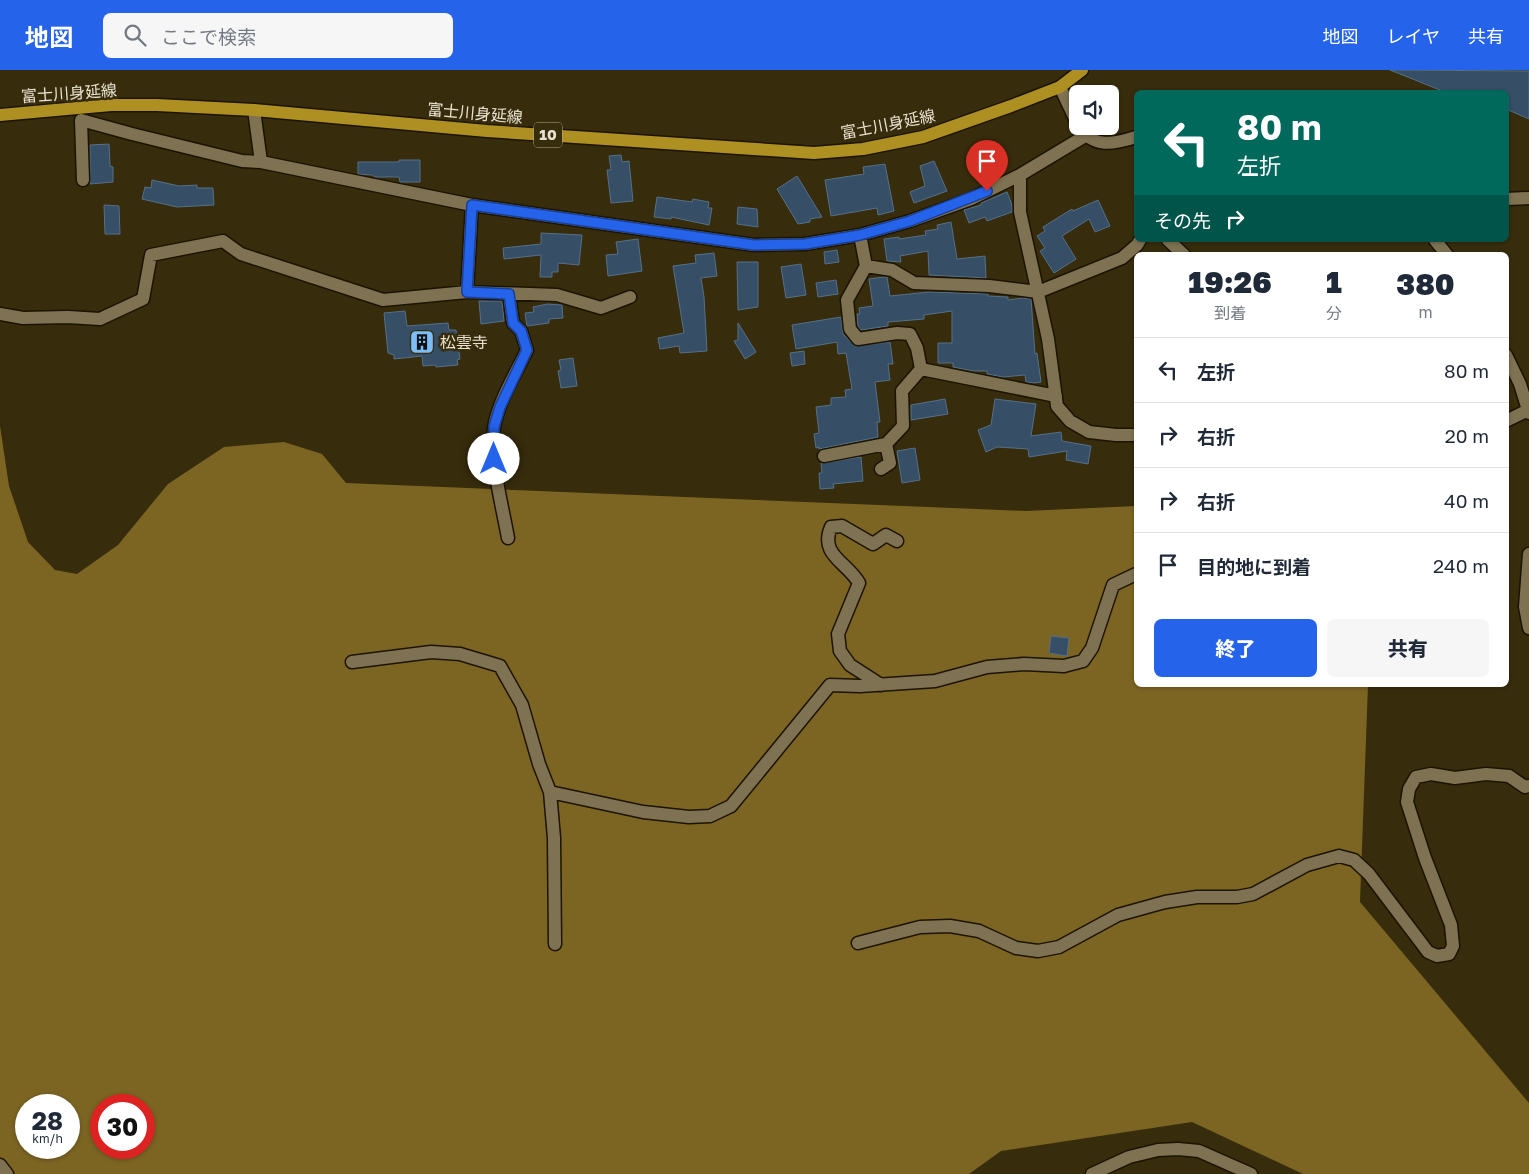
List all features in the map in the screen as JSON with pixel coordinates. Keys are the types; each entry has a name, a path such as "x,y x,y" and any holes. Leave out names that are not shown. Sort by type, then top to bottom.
{"main road":[{"name":"富士川身延線","path":"0,114 111,105 157,104 254,110 487,131 814,153 863,149 923,137 1060,87 1082,70"}],"street":[{"path":"1060,87 1069,106"},
{"path":"254,110 261,162"},
{"path":"83,180 81,120 242,161 261,162 472,205 754,245 805,244 860,235 910,221 962,202 1020,175 1072,135"},
{"path":"1088,135 1097,142 1110,144 1134,138"},
{"path":"1020,175 1020,212 1048,338 1058,406 1070,421 1089,432 1134,435"},
{"path":"1509,199 1529,198"},
{"path":"467,292 472,205"},
{"path":"860,235 866,266 847,300 850,328 858,339 897,333 910,334 917,348 921,369"},
{"path":"0,314 23,318 100,318 143,299 151,255 223,241 241,254 383,300 467,292 557,296 601,308 630,297"},
{"path":"866,266 892,270 914,283 989,286 1038,292 1122,258 1139,242"},
{"path":"1170,242 1181,252"},
{"path":"1437,242 1445,252"},
{"path":"508,538 494,459 494,427 500,407 527,350 521,331 513,323 509,294"},
{"path":"1509,361 1520,384 1529,412 1509,420"},
{"path":"921,369 1056,396"},
{"path":"824,456 886,444 903,426 902,390 921,369"},
{"path":"881,470 890,463 886,444"},
{"path":"882,685 850,665 840,651 838,634 859,582 853,573 832,554 828,544 828,535 831,527 842,526 873,544 886,535 897,541"},
{"path":"1529,554 1525,607 1529,628"},
{"path":"550,792 643,812 689,817 710,816 731,806 830,685 860,686 935,681 988,667 1024,664 1064,666 1083,661 1092,648 1113,585 1134,575"},
{"path":"352,662 431,652 460,654 500,666 522,705 539,764 550,792 554,838 554,944"},
{"path":"858,942 920,927 950,926 978,932 1016,948 1038,951 1059,947 1118,915 1165,902 1197,897 1237,897 1253,894 1307,865 1340,856 1354,860 1369,874 1428,952 1437,956 1449,954 1453,946 1451,925 1425,858 1407,802 1409,789 1416,777 1432,774 1455,778 1486,774 1509,776 1525,787 1529,786"},
{"path":"1092,1174 1129,1157 1158,1150 1178,1149 1199,1151 1251,1174"},
{"path":"0,1165 7,1174"}],"shaded area":[{"path":"0,426 9,486 28,542 55,570 77,574 118,545 168,484 224,447 284,442 322,454 346,483 1026,511 1134,506 1134,687 1368,687 1360,902 1529,1103 1529,1174 1303,1174 1192,1122 1001,1151 969,1174 0,1174"}],"building":[{"path":"1390,70 1529,71 1529,119 1509,110 1509,90 1440,90"},
{"path":"109,144 110,166 113,167 113,182 90,184 90,145"},
{"path":"621,155 622,162 629,161 633,201 611,203 607,170 611,170 609,156"},
{"path":"399,160 420,160 420,182 400,182 399,177 375,177 358,174 358,162 399,162"},
{"path":"934,161 947,191 914,203 910,192 925,186 920,166"},
{"path":"885,164 894,211 878,215 877,208 831,216 825,180 864,174 863,167"},
{"path":"797,176 822,217 798,224 777,189"},
{"path":"152,180 179,186 197,185 197,188 213,188 214,205 177,207 142,199 145,187 151,188"},
{"path":"1007,192 1012,205 1012,212 987,221 985,217 969,223 964,210 981,205 981,203"},
{"path":"657,197 692,202 693,199 709,202 708,208 712,208 709,225 671,217 671,219 654,217"},
{"path":"1098,200 1110,226 1095,232 1089,219 1062,236 1076,259 1054,273 1040,251 1045,248 1037,236 1045,231 1043,227 1072,209 1073,211"},
{"path":"104,205 119,206 120,234 105,234"},
{"path":"738,207 757,209 758,227 737,224"},
{"path":"951,222 957,259 985,256 986,278 929,275 928,251 900,256 901,262 887,261 884,239 926,235 925,231 938,229 937,225"},
{"path":"541,233 582,235 579,265 558,263 558,272 552,272 552,277 540,277 541,255 504,259 503,248 541,244"},
{"path":"638,239 642,271 608,276 606,255 618,254 616,242"},
{"path":"837,250 839,262 825,264 824,252"},
{"path":"714,253 717,276 701,278 707,351 680,353 679,346 660,349 658,338 684,333 673,266 696,263 695,255"},
{"path":"737,262 758,262 758,307 738,310"},
{"path":"801,264 806,295 786,298 781,267"},
{"path":"887,277 890,296 929,292 988,294 988,296 1008,297 1008,300 1031,299 1035,354 1037,353 1041,382 1026,382 1025,375 1003,377 987,374 987,371 974,371 953,367 953,363 938,363 938,343 952,343 952,311 924,315 924,319 888,322 888,326 861,330 858,326 857,314 860,314 859,308 873,306 869,279"},
{"path":"836,280 838,294 818,297 816,283"},
{"path":"479,301 502,301 504,321 481,324"},
{"path":"547,304 562,305 563,318 549,319 549,323 527,326 525,313 534,312 533,307"},
{"name":"松雲寺","path":"405,311 407,326 448,323 449,330 456,330 460,359 457,360 458,365 423,366 422,356 394,359 394,355 388,353 384,313"},
{"path":"841,317 843,334 855,346 890,342 893,364 888,364 890,380 875,382 880,422 877,422 878,437 819,449 819,447 816,448 814,434 819,433 816,407 831,405 831,398 846,397 845,390 852,389 846,353 838,354 837,342 796,349 792,325"},
{"path":"738,323 756,352 745,359 734,341 738,340"},
{"path":"804,351 805,364 792,366 790,353"},
{"path":"573,358 577,386 561,388 558,371 561,370 559,360"},
{"path":"945,399 948,414 911,420 911,405"},
{"path":"995,399 1036,404 1031,436 1061,432 1062,441 1091,446 1088,464 1066,460 1067,451 1029,457 1028,449 997,447 986,452 978,430 991,425"},
{"path":"915,448 920,480 902,483 897,451"},
{"path":"861,457 863,481 833,484 834,488 820,489 819,473 822,473 821,463"},
{"path":"1051,636 1069,638 1067,656 1049,653"}],"place":[{"name":"松雲寺","path":"422,342"}],"route":[{"path":"494,459 494,427 500,407 527,350 521,331 513,323 509,294 467,292 472,205 754,245 805,244 860,235 910,221 987,191"}]}
